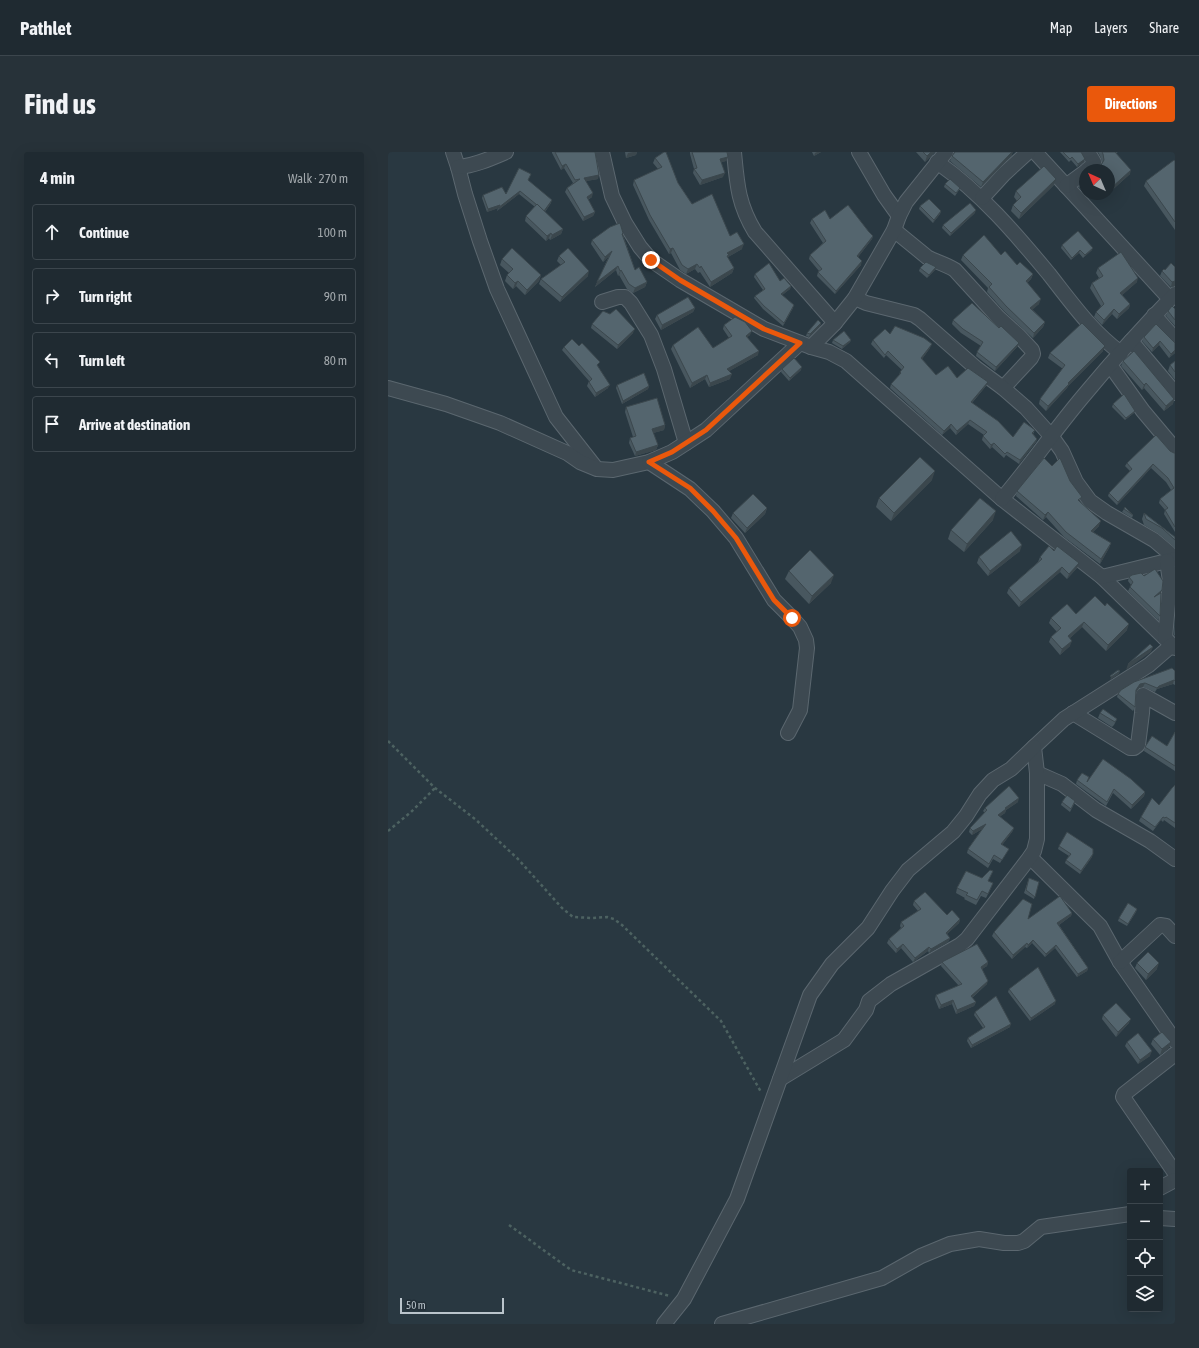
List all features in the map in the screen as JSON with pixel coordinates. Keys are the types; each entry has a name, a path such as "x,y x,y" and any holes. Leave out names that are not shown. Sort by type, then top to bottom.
{"street":[{"path":"453,152 476,228 498,289 556,417 597,469"},
{"path":"458,167 484,161 506,152"},
{"path":"602,152 612,196 625,223 640,247 651,260 680,280 764,329 805,345 829,352 846,361 1002,499 1102,577 1171,644"},
{"path":"734,152 737,184 742,206 754,232 835,323"},
{"path":"859,152 884,195 899,216"},
{"path":"982,198 1004,174 1028,152"},
{"path":"1002,499 1085,394 1172,296 1035,152"},
{"path":"1088,152 1094,162 1093,164"},
{"path":"388,388 446,404 500,422 567,453 580,462 597,469 613,470 649,462 672,452 706,430 805,345 835,323 855,298 894,230 906,202 941,157 957,176 982,198 1016,234 1087,323 1121,353"},
{"path":"1066,186 1079,176"},
{"path":"894,230 926,257 948,265 955,270 998,318 1019,336 1032,350 1033,354 1031,358 1003,388"},
{"path":"602,302 618,297 625,297 631,303 651,335 664,369 686,443"},
{"path":"664,1324 684,1299 737,1199 810,995 832,964 868,928 892,891 908,870 953,832 966,816 980,794 993,780 1011,769 1064,719 1149,665 1171,644 1170,581 1172,560 1167,550 1154,540 1107,514 1090,501 1076,482 1062,451 1052,437 1026,408 914,315 873,305 855,298"},
{"path":"1154,315 1175,339"},
{"path":"1131,341 1175,393"},
{"path":"1110,366 1143,411 1175,449"},
{"path":"649,462 690,488 713,511 736,538 774,600 800,628 806,640 807,648 800,710 788,734"},
{"path":"1102,577 1172,560"},
{"path":"1131,676 1143,695 1175,713"},
{"path":"1073,713 1130,748 1134,748 1138,745 1143,695"},
{"path":"780,1079 844,1040 866,1010 869,1001 891,984 963,942 1030,857 1034,851 1038,839 1037,773 1034,747"},
{"path":"1037,773 1062,784 1096,810 1150,841 1175,859"},
{"path":"1030,857 1100,926 1120,962 1175,1041"},
{"path":"1120,962 1160,925 1166,926 1175,936"},
{"path":"1175,1054 1124,1094 1123,1097 1175,1174"},
{"path":"1163,1186 1175,1180"},
{"path":"722,1324 882,1278 921,1256 950,1244 979,1239 1004,1243 1018,1243 1024,1241 1041,1227 1127,1214"},
{"path":"1163,1218 1175,1219"}],"path":[{"path":"388,741 434,788 475,819 518,859 562,908 574,916 592,918 607,917 614,919 622,925 721,1022 770,1108"},
{"path":"388,831 411,812 434,788"},
{"path":"508,1225 571,1270 684,1299"}],"building":[{"path":"555,152 595,152 599,175 584,178 593,193 587,197 595,212 584,217 567,188 580,179 575,180 566,164 562,166"},
{"path":"666,152 678,183 692,204 712,194 730,236 737,232 744,244 727,253 729,255 727,256 734,268 711,282 701,266 700,268 697,264 688,269 682,265 673,248 670,249 650,215 634,180 662,167 655,158"},
{"path":"692,152 727,152 728,157 720,159 725,173 702,180 694,169 697,168"},
{"path":"923,152 931,152 927,156"},
{"path":"955,152 1012,152 983,182 952,156"},
{"path":"1063,152 1081,152 1085,159 1078,164 1072,157 1070,159"},
{"path":"1102,152 1115,152 1131,170 1115,184 1115,164 1102,164 1104,160"},
{"path":"1174,160 1175,161 1175,222 1146,181"},
{"path":"1044,166 1056,179 1021,213 1013,205 1021,197 1016,191"},
{"path":"519,168 531,174 528,180 552,200 544,211 520,191 498,208 500,205 488,209 483,195 502,187 506,194"},
{"path":"950,179 960,188 956,193 945,184"},
{"path":"929,199 941,211 934,220 920,206"},
{"path":"970,203 976,210 951,233 943,225"},
{"path":"537,204 563,229 547,236 526,216"},
{"path":"848,205 873,236 857,256 862,261 836,291 818,272 822,269 810,255 826,241 812,219 825,210 830,219"},
{"path":"620,223 622,234 635,270 639,267 647,282 635,288 629,284 618,266 597,282 612,251 605,257 592,240 610,227"},
{"path":"1078,231 1093,248 1085,255 1080,250 1072,258 1062,245"},
{"path":"984,235 1001,255 1005,251 1017,265 1020,262 1033,274 1026,281 1041,299 1030,308 1045,322 1034,333 1006,306 989,287 992,284 963,255"},
{"path":"512,248 541,275 527,290 518,281 515,283 507,275 513,269 502,259"},
{"path":"568,248 589,271 562,297 541,279 565,262 559,256"},
{"path":"1121,252 1138,278 1120,293 1130,304 1119,314 1114,309 1104,320 1096,312 1104,304 1092,283 1103,276 1098,268"},
{"path":"926,262 936,267 929,275 920,268"},
{"path":"769,263 780,281 784,278 791,286 781,294 794,305 784,323 755,296 765,289 755,274"},
{"path":"1171,263 1175,267 1175,281 1172,282 1162,271 1164,269 1165,270"},
{"path":"688,297 695,308 662,325 657,315"},
{"path":"972,303 999,328 1001,326 1019,343 996,367 977,352 983,342 963,329 953,320"},
{"path":"1172,306 1175,309 1175,320 1168,311"},
{"path":"616,309 635,329 618,345 592,324 603,311 610,314"},
{"path":"735,317 745,322 752,331 746,336 759,351 727,369 732,374 710,383 707,375 692,383 673,345 698,327 713,348 732,336 724,325"},
{"path":"818,320 821,323 810,334 807,333"},
{"path":"1082,323 1105,346 1068,383 1069,384 1048,406 1040,399 1065,365 1050,353"},
{"path":"1156,324 1175,343 1175,350 1171,354 1160,341 1153,348 1144,337"},
{"path":"895,326 924,338 932,344 921,358 936,375 948,366 957,378 968,368 988,382 971,402 998,421 1013,437 1024,422 1035,430 1032,433 1037,439 1020,460 1007,452 1005,454 994,443 991,445 983,436 987,432 970,420 957,431 951,424 944,431 891,384 901,373 900,372 904,367 888,351 885,355 873,340 885,329 890,334"},
{"path":"844,331 851,340 843,346 833,340"},
{"path":"572,339 579,346 582,343 600,362 597,365 610,385 596,393 589,382 592,379 564,347"},
{"path":"1134,351 1174,399 1166,406 1146,383 1144,385 1123,361"},
{"path":"794,358 802,367 790,378 782,369"},
{"path":"1175,361 1175,372 1170,365"},
{"path":"644,373 649,386 623,401 617,385"},
{"path":"1124,394 1135,411 1126,418 1113,404"},
{"path":"657,398 665,425 652,429 658,445 636,452 630,438 636,436 626,407"},
{"path":"1156,435 1170,451 1175,453 1175,527 1165,510 1168,508 1160,499 1174,488 1168,478 1153,464 1118,502 1109,493 1132,469 1127,463"},
{"path":"920,457 935,471 894,513 879,498"},
{"path":"1044,458 1052,466 1060,458 1070,481 1082,497 1078,500 1101,521 1091,531 1111,543 1101,559 1066,532 1048,512 1045,515 1017,491"},
{"path":"753,494 767,508 747,528 733,513"},
{"path":"980,498 996,511 967,544 951,530"},
{"path":"1125,507 1133,515 1124,509"},
{"path":"1144,513 1175,537 1175,540 1162,528 1146,519"},
{"path":"1011,531 1022,545 990,571 979,557"},
{"path":"1049,546 1054,551 1057,546 1079,563 1069,574 1062,567 1021,602 1009,588 1042,559 1040,557"},
{"path":"810,550 834,575 812,596 789,571"},
{"path":"1155,569 1163,581 1162,590 1154,597 1161,593 1160,616 1130,587 1133,582 1129,577 1141,573 1144,576"},
{"path":"1095,596 1105,606 1107,603 1129,624 1108,645 1084,622 1068,636 1072,641 1062,649 1051,637 1061,628 1051,618 1067,604 1076,614"},
{"path":"1150,644 1153,647 1128,664"},
{"path":"1172,668 1175,671 1175,681 1174,680 1157,688 1145,683 1140,684 1136,690 1135,707 1118,694 1121,690 1134,682"},
{"path":"1118,670 1120,671 1111,677 1110,676"},
{"path":"1103,709 1117,719 1115,722 1100,713"},
{"path":"1175,732 1175,766 1145,747 1152,736 1167,746"},
{"path":"1103,759 1131,779 1145,792 1132,805 1114,789 1107,802 1077,780 1082,773 1089,777 1087,782"},
{"path":"1175,785 1175,823 1166,817 1163,817 1155,827 1141,817 1152,798 1159,805"},
{"path":"1009,786 1019,798 998,815 1014,828 1001,844 1009,849 1002,860 994,855 989,864 968,849 986,824 973,831 970,828 987,810 985,808"},
{"path":"1067,795 1075,801 1071,809 1062,802"},
{"path":"1067,832 1093,849 1093,854 1081,871 1066,860 1071,854 1059,846"},
{"path":"990,870 993,871 988,881 993,883 988,894 982,891 977,900 966,895 968,893 957,888 966,871 982,878"},
{"path":"1029,878 1039,882 1035,897 1026,890"},
{"path":"925,892 947,915 952,910 960,919 946,933 950,938 931,949 929,947 915,958 903,944 897,949 889,939 904,926 901,922 921,909 914,901"},
{"path":"1060,896 1072,913 1057,923 1088,968 1078,974 1056,945 1046,954 1033,940 1013,955 994,932 1023,899 1032,904 1028,919"},
{"path":"1128,903 1137,909 1128,924 1119,918"},
{"path":"977,944 988,962 981,967 988,981 971,996 976,1002 957,1010 953,1000 941,1005 936,995 962,984 942,962"},
{"path":"1148,952 1159,963 1148,974 1137,963"},
{"path":"1038,967 1056,1001 1031,1018 1009,989"},
{"path":"996,996 1011,1024 972,1045 968,1038 985,1027 975,1012"},
{"path":"1116,1003 1131,1019 1118,1032 1103,1015"},
{"path":"1162,1032 1171,1042 1162,1049 1153,1039"},
{"path":"1138,1033 1152,1051 1140,1060 1127,1042"}],"route":[{"path":"651,260 680,280 764,329 800,343 706,430 672,452 649,462 690,488 713,511 736,538 774,600 792,618"}]}
